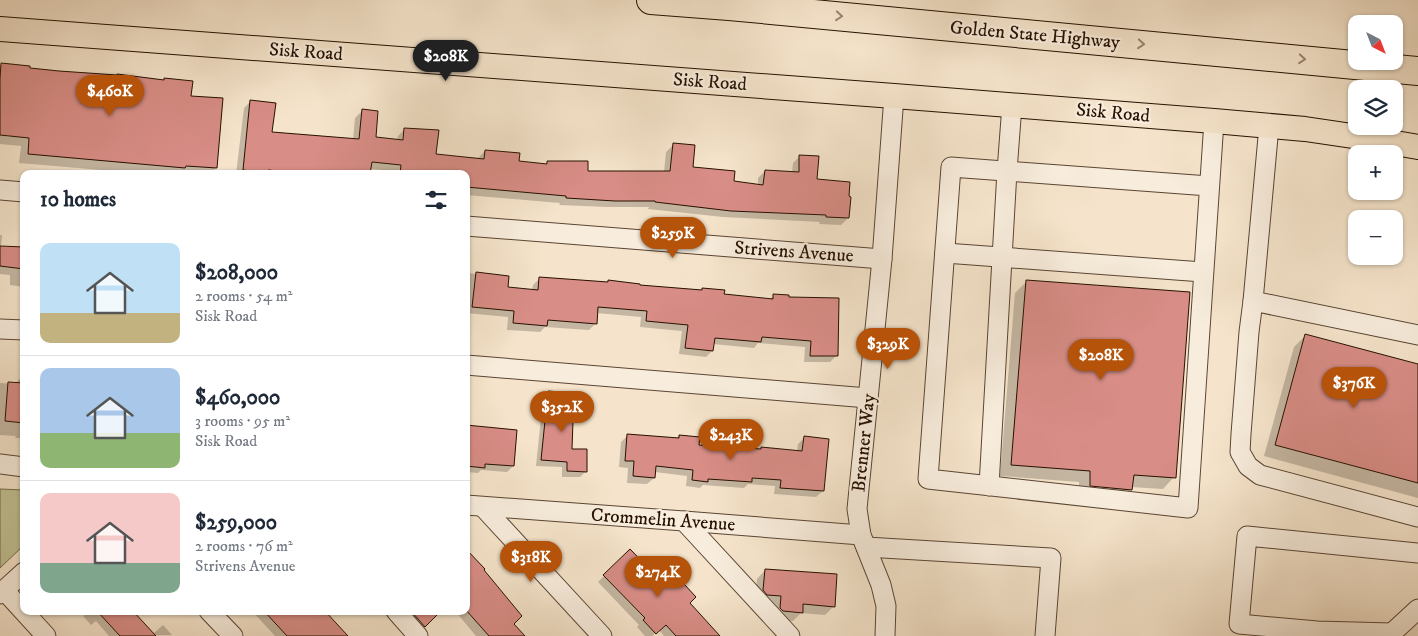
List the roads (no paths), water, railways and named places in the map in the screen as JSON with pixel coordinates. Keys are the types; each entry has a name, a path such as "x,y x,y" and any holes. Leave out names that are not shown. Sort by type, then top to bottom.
{"highway":[{"name":"Golden State Highway","path":"651,0 1418,71"}],"main road":[{"name":"Sisk Road","path":"0,30 894,96 1269,126 1358,136 1418,147"}],"street":[{"name":"Brenner Way","path":"885,636 886,606 881,585 863,541 857,509 882,258 894,96"},
{"path":"989,486 1012,106"},
{"path":"1209,186 952,166 928,479 1188,508 1214,122"},
{"path":"1269,126 1249,332 1240,452 1248,466 1260,474 1418,517"},
{"path":"0,190 20,192"},
{"name":"Strivens Avenue","path":"470,226 882,258"},
{"path":"945,254 1203,272"},
{"path":"1253,301 1418,335"},
{"path":"0,329 20,330"},
{"path":"470,365 868,398"},
{"path":"0,464 20,466"},
{"path":"475,506 602,636"},
{"name":"Crommelin Avenue","path":"475,506 684,521 863,541 1050,558 1045,636"},
{"path":"684,521 790,636"},
{"path":"1418,553 1247,536 1239,624 1317,634 1392,633 1418,609"},
{"path":"20,576 2,592 20,610"},
{"path":"25,615 46,636"},
{"path":"213,615 233,636"},
{"path":"400,615 418,636"}]}
